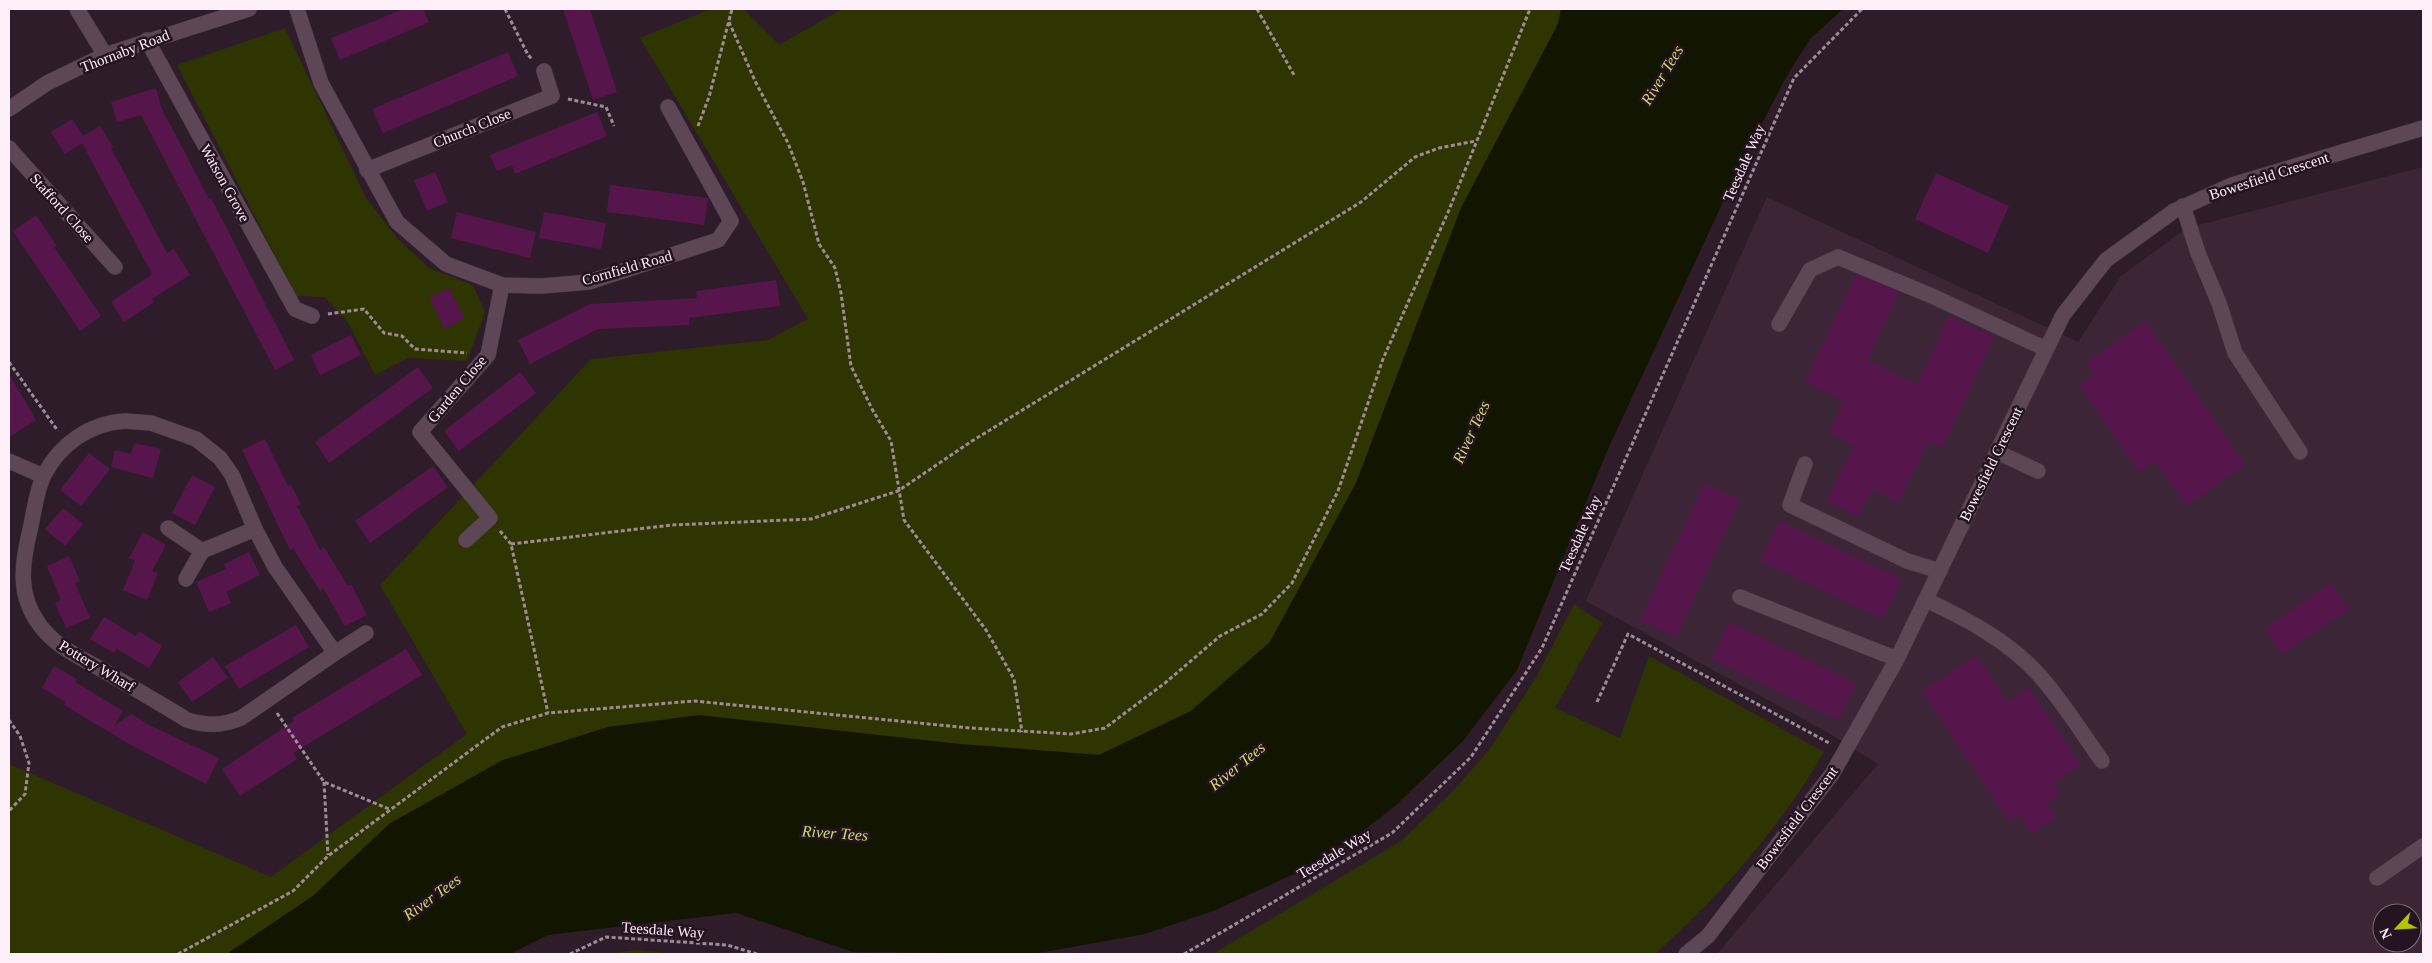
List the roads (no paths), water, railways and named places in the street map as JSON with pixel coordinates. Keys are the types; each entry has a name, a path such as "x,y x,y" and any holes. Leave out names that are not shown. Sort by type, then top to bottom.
{"street":[{"path":"77,9 105,55"},
{"name":"Cornfield Road","path":"297,9 321,83 397,222 446,264 502,285 542,286 589,282 718,240 731,221 668,107"},
{"name":"Thornaby Road","path":"9,109 47,83 105,55 243,10"},
{"name":"Watson Grove","path":"147,40 295,309 312,316"},
{"name":"Church Close","path":"367,170 552,96 544,71"},
{"name":"Bowesfield Crescent","path":"1686,954 1708,936 1832,774 1897,659 2063,315 2106,260 2174,211 2232,184 2423,128"},
{"name":"Stafford Close","path":"9,148 115,267"},
{"path":"2183,206 2198,252 2219,303 2234,353 2300,452"},
{"path":"1778,324 1810,270 1838,257 1932,296 2046,349"},
{"name":"Garden Close","path":"466,540 490,518 420,432 488,355 502,285"},
{"name":"Pottery Wharf","path":"125,421 151,423 196,439 220,458 232,476 255,529 288,587 335,654 269,700 221,725 199,724 187,720 60,646 39,624 31,611 23,586 23,560 44,476 78,435 97,426 125,421"},
{"path":"1997,452 2038,470"},
{"path":"9,461 44,476"},
{"path":"1804,464 1790,504 1907,561 1940,571"},
{"path":"168,528 202,551"},
{"path":"186,579 202,551 255,529"},
{"path":"1740,597 1897,659"},
{"path":"1926,600 1954,613 2004,643 2040,676 2102,761"},
{"path":"335,654 366,633"},
{"path":"2377,878 2423,846"}],"water":[{"name":"River Tees","path":"1561,9 1843,9 1810,39 1785,79 1737,172 1608,449 1517,670 1463,741 1394,807 1325,860 1213,911 1145,934 1033,954 853,952 736,913 548,935 510,954 227,954 313,896 389,824 503,760 608,727 699,715 960,744 1099,755 1191,711 1270,642 1356,483 1461,208 1558,24"}]}
